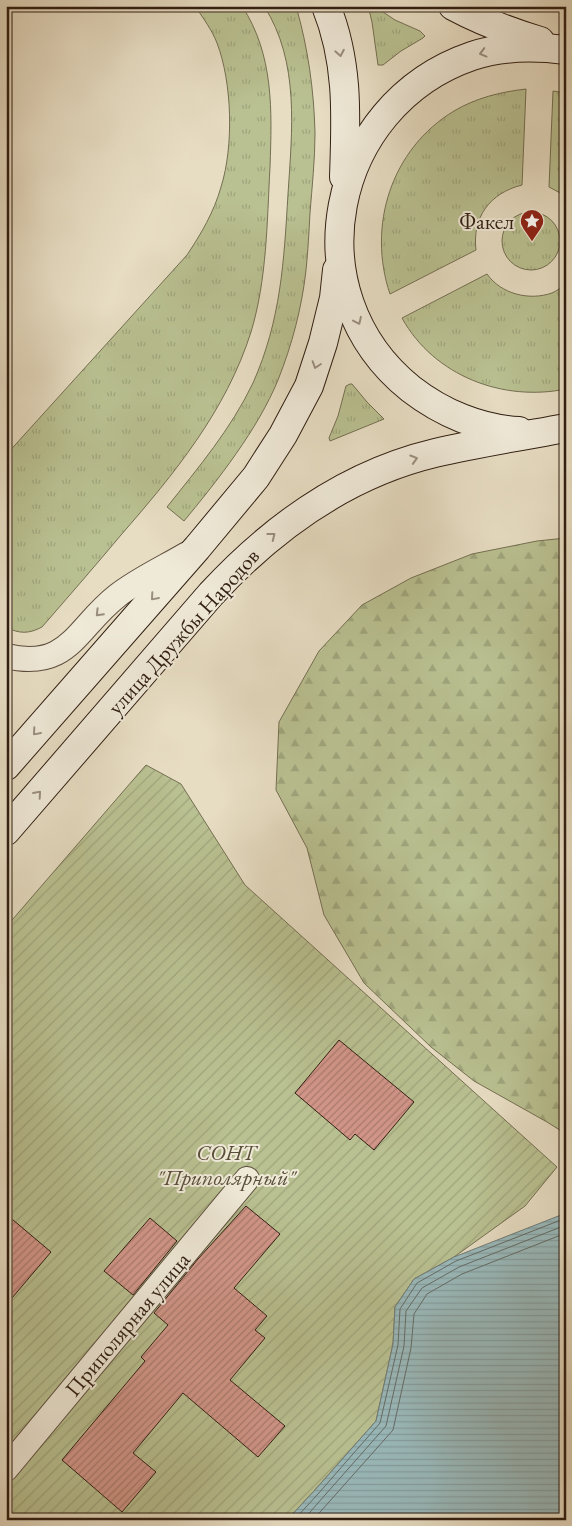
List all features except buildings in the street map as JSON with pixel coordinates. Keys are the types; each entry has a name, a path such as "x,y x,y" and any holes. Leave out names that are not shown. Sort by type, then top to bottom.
{"main road":[{"path":"326,6 340,50 346,95 343,199 339,249 342,274 348,298 370,344 385,364 403,382 422,398 444,411 491,427 516,431 542,431 566,428"},
{"path":"453,6 474,18 510,32 566,49"},
{"path":"343,199 350,175 360,152 373,130 389,110 427,78 472,56 497,50 522,47 566,49"},
{"name":"улица Дружбы Народов","path":"6,766 197,548 256,477 283,435 309,386 323,343 334,298 339,249"},
{"name":"улица Дружбы Народов","path":"6,831 229,574 259,546 294,519 325,498 359,479 395,465 435,453 566,428"}],"lane":[{"path":"6,656 28,660 42,659 55,654 67,646 118,595 197,548"},
{"name":"Приполярная улица","path":"6,1469 247,1179"}],"green space":[{"path":"195,6 242,6 260,44 269,84 271,125 268,209 263,271 251,332 228,388 213,415 179,465 42,627 28,632 15,631 6,627 6,455 187,255 207,222 221,187 228,153 229,134 226,76 215,38"},
{"path":"264,6 296,6 310,69 315,143 304,284 292,340 270,398 236,454 184,521 167,507 213,448 235,416 253,383 270,336 280,290 290,170 291,97 284,50 276,28"},
{"path":"368,6 374,6 395,20 420,31 425,36 383,65 378,65"},
{"path":"526,89 522,185 501,194 492,200 486,208 480,217 477,227 476,250 390,294 381,242 384,216 390,191 400,168 414,146 432,127 462,106 489,96"},
{"path":"553,91 566,93 566,196 549,187"},
{"path":"525,212 537,212 547,216 556,225 560,247 552,262 537,270 525,270 515,266 506,257 502,247 502,235 506,225 515,216"},
{"path":"487,274 500,287 525,296 552,293 566,285 566,389 518,392 495,388 472,380 451,369 432,355 416,338 402,318"},
{"path":"350,384 384,419 330,441 329,438 338,416 346,386"},
{"path":"566,538 566,1134 474,1081 431,1047 364,983 324,915 307,848 276,790 279,722 319,651 362,605 411,578 472,554 537,541"},
{"name":"СОНТ \"Приполярный\"","path":"146,765 181,784 245,885 557,1167 525,1206 454,1257 414,1279 395,1307 393,1344 376,1421 287,1520 6,1520 6,927"}],"water":[{"path":"566,1213 566,1520 287,1520 376,1421 393,1344 395,1307 414,1279 454,1257"}],"place":[{"name":"Факел","path":"532,242"}]}
